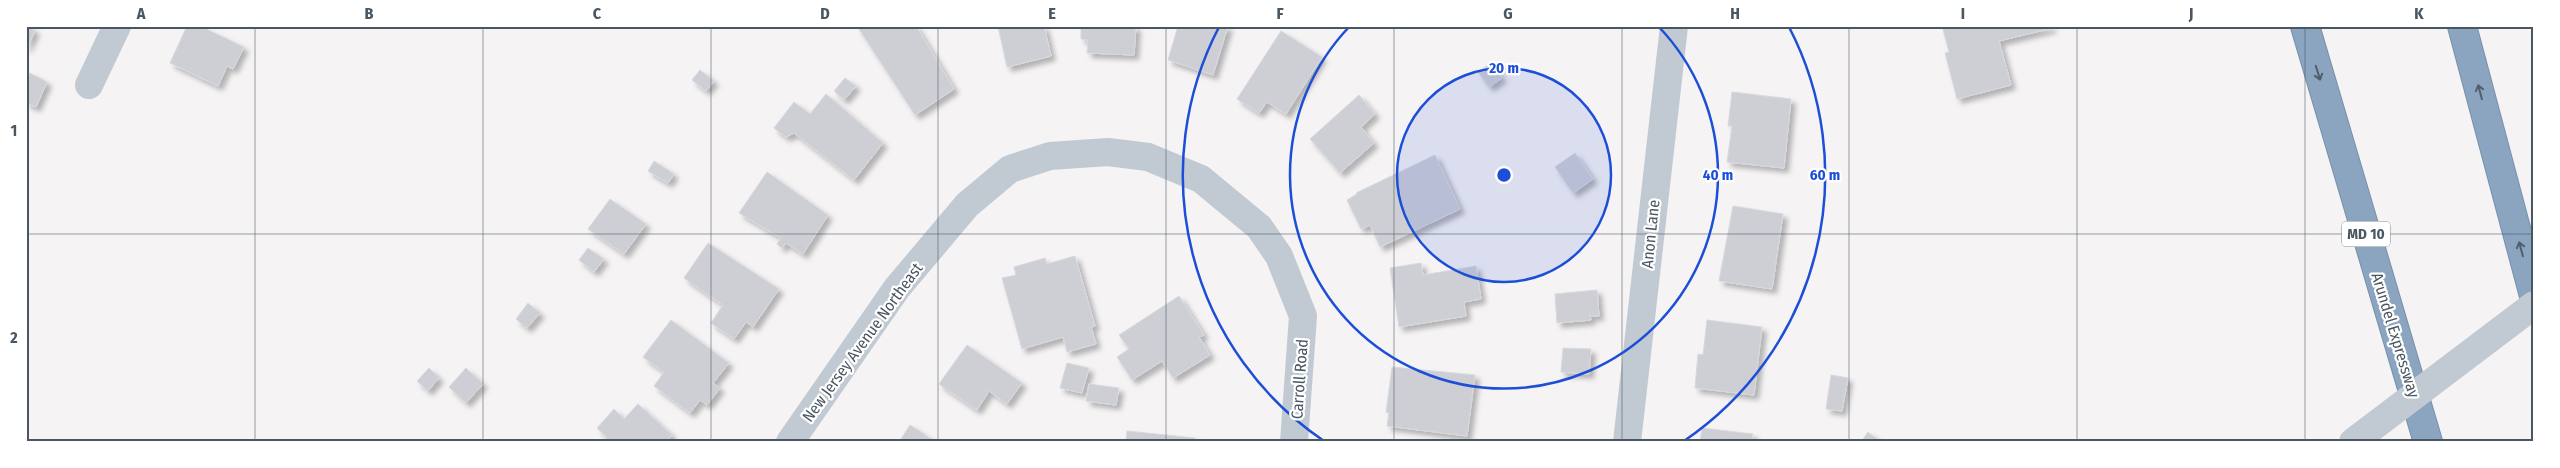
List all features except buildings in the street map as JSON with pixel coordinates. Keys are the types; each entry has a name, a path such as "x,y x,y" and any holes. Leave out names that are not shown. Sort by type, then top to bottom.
{"highway":[{"name":"Arundel Expressway","path":"2305,26 2428,442"},
{"path":"2462,26 2534,296"}],"street":[{"path":"89,85 116,26"},
{"name":"Anon Lane","path":"1627,442 1674,26"},
{"name":"New Jersey Avenue Northeast","path":"790,442 897,288 967,205 1010,169 1050,156 1108,152 1148,157 1201,179 1260,226 1279,256 1303,316"},
{"path":"2353,442 2534,305"},
{"name":"Carroll Road","path":"1294,442 1303,316"}]}
